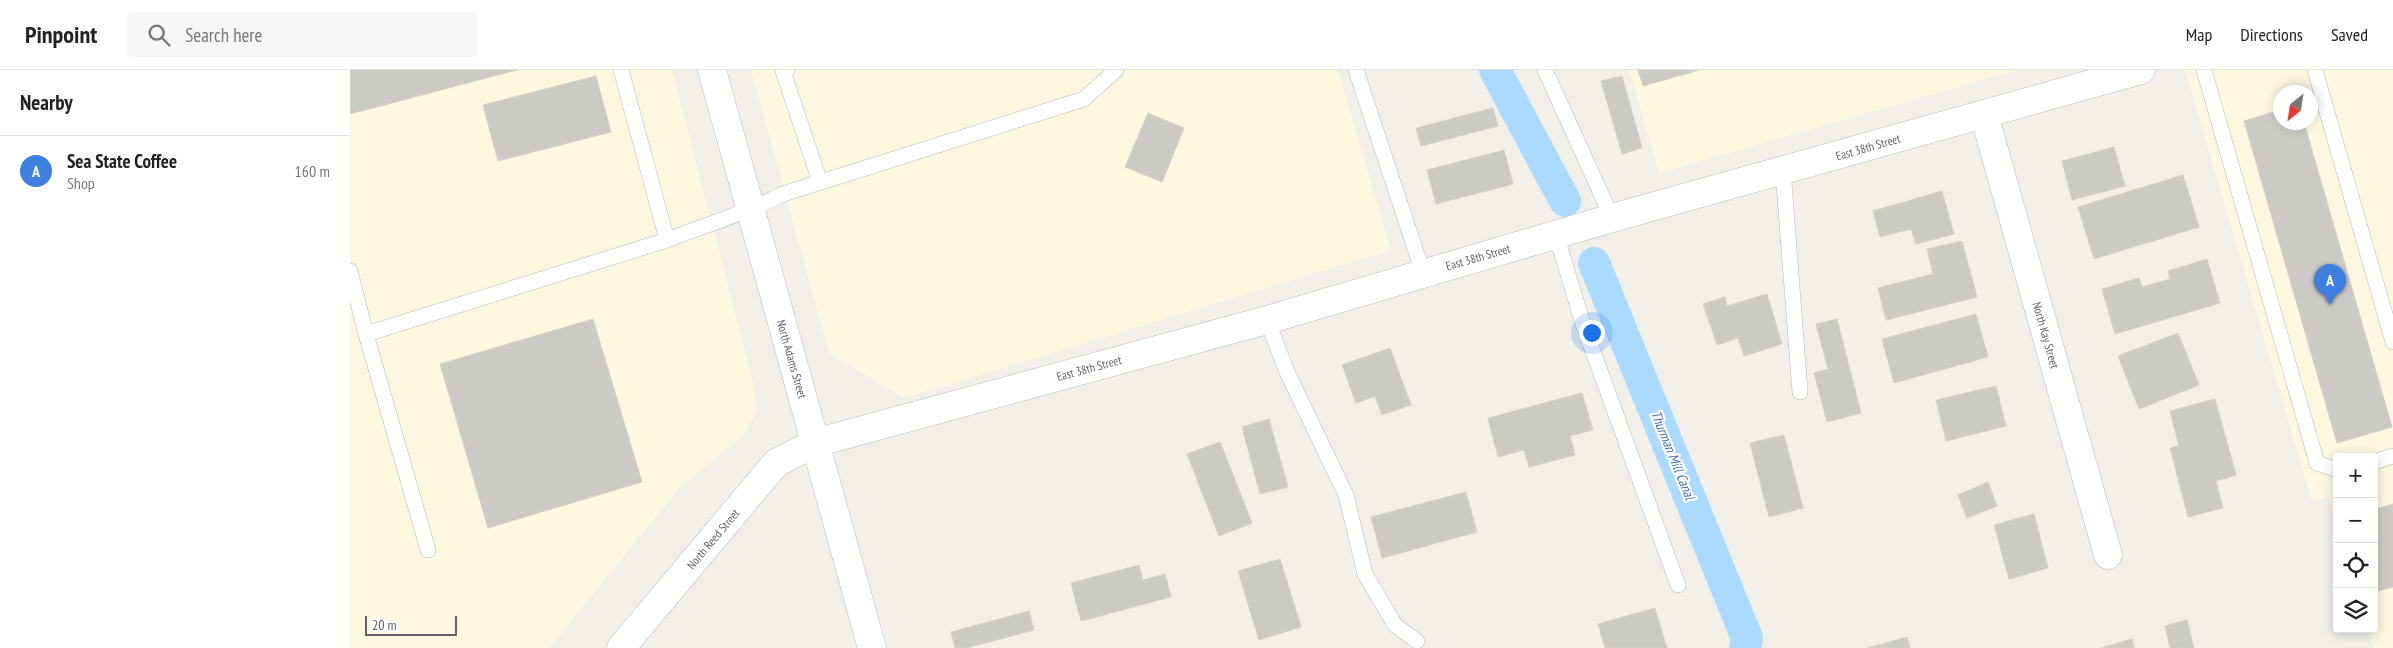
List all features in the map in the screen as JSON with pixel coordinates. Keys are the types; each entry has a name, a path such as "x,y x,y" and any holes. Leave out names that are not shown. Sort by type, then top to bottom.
{"street":[{"name":"North Adams Street","path":"712,70 872,648"},
{"name":"East 38th Street","path":"815,443 1267,320 1556,234 1984,114 2124,72"},
{"name":"North Kay Street","path":"1984,114 2108,556"},
{"name":"North Reed Street","path":"621,648 776,463 815,443"}],"lane":[{"path":"622,70 667,240"},
{"path":"787,70 783,71 820,182"},
{"path":"366,334 667,240 714,221 751,210 783,194 1084,98 1116,70"},
{"path":"1356,70 1424,273"},
{"path":"1545,70 1612,218"},
{"path":"2204,70 2317,463 2333,469"},
{"path":"2315,70 2393,342"},
{"path":"1783,170 1800,392"},
{"path":"1556,234 1583,324 1678,585"},
{"path":"350,271 366,334 428,550"},
{"path":"1267,320 1287,372 1346,495 1365,574 1395,625 1417,641"},
{"path":"2378,461 2393,456"}],"shaded area":[{"path":"350,70 672,70 753,382 756,412 743,436 681,486 549,648 350,648"},
{"path":"751,70 1338,70 1391,250 904,398 829,353"},
{"path":"1629,70 2017,70 1659,173"},
{"path":"2185,70 2393,70 2393,648 2373,648 2369,633 2378,633 2378,453 2333,453 2333,513 2328,497 2312,502"}],"building":[{"path":"350,70 517,70 350,114"},
{"path":"1638,70 1699,70 1643,86"},
{"path":"596,76 611,132 498,161 483,105"},
{"path":"1622,76 1642,148 1622,154 1601,81"},
{"path":"1493,108 1498,126 1421,146 1416,128"},
{"path":"2273,112 2273,130 2306,130 2392,427 2337,443 2244,121"},
{"path":"1148,113 1184,128 1162,182 1125,167"},
{"path":"2114,147 2125,186 2072,200 2062,161"},
{"path":"1504,150 1513,184 1436,204 1427,170"},
{"path":"2183,175 2199,227 2094,259 2078,207"},
{"path":"1942,191 1954,234 1916,244 1911,229 1880,237 1873,211"},
{"path":"1962,241 1977,297 1886,320 1878,288 1933,274 1927,249"},
{"path":"2207,259 2220,303 2115,334 2102,289 2139,278 2142,287 2170,279 2168,271"},
{"path":"1767,294 1782,344 1744,356 1738,338 1717,345 1703,304 1725,297 1727,306"},
{"path":"1976,314 1988,357 1894,383 1882,339"},
{"path":"593,319 642,482 488,528 440,364"},
{"path":"1837,319 1861,413 1827,422 1814,373 1828,369 1816,324"},
{"path":"2178,333 2199,385 2139,409 2118,356"},
{"path":"1390,348 1411,405 1382,415 1375,396 1356,403 1342,365"},
{"path":"1996,386 2006,426 1946,441 1936,400"},
{"path":"1582,393 1593,430 1570,436 1575,455 1529,467 1524,450 1498,457 1488,418"},
{"path":"2215,399 2236,475 2216,481 2223,508 2188,517 2170,448 2179,446 2170,411"},
{"path":"1269,419 1288,487 1260,494 1242,427"},
{"path":"1784,435 1803,508 1769,517 1750,443"},
{"path":"1220,442 1252,523 1219,536 1187,454"},
{"path":"1988,482 1997,506 1967,518 1958,495"},
{"path":"1466,492 1477,532 1382,558 1371,517"},
{"path":"2393,504 2393,587 2378,591 2378,543 2378,509"},
{"path":"2034,514 2048,568 2009,579 1994,525"},
{"path":"1280,559 1301,627 1259,640 1238,571"},
{"path":"1139,565 1143,580 1165,574 1171,597 1081,621 1071,583"},
{"path":"1655,608 1667,648 1605,648 1598,624"},
{"path":"1029,611 1034,630 966,648 955,648 951,632"},
{"path":"2187,620 2194,648 2170,648 2165,626"},
{"path":"1907,637 1910,648 1868,648"},
{"path":"2132,639 2134,648 2101,648"}],"waterway":[{"name":"Thurman Mill Canal","path":"1495,70 1565,201"},
{"name":"Thurman Mill Canal","path":"1594,263 1747,638 1745,648"}],"place":[{"name":"Sea State Coffee","path":"2330,305"}]}
